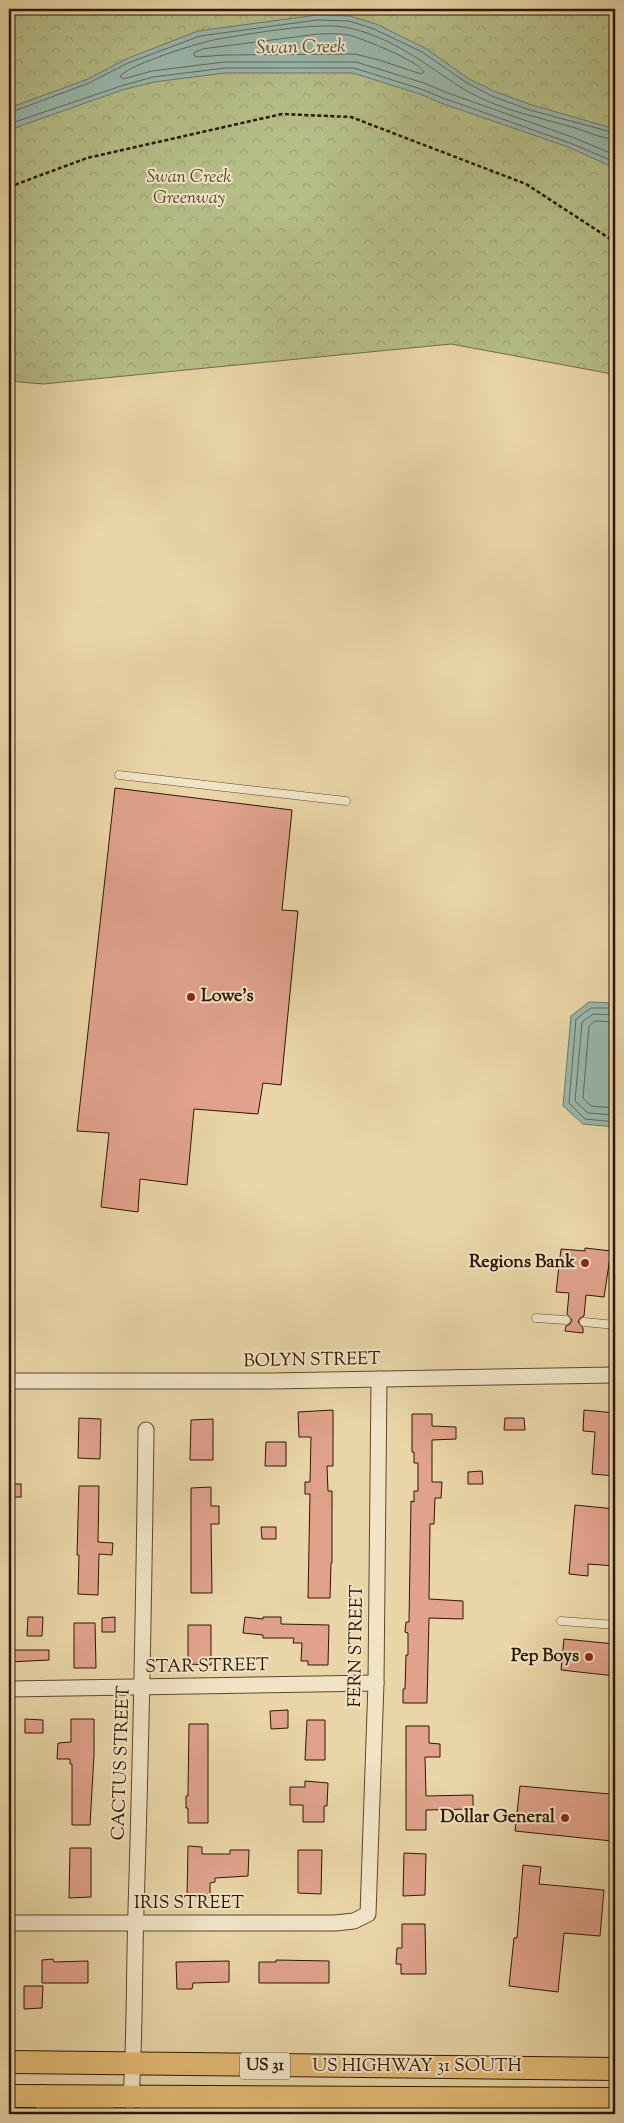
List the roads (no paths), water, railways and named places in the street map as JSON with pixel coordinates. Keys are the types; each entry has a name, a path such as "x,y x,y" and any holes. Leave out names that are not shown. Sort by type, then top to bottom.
{"highway":[{"path":"42,2097 93,2109 103,2114"},
{"path":"149,2114 154,2108 172,2098"}],"main road":[{"name":"US HIGHWAY 31 SOUTH","path":"9,2062 615,2069"},
{"name":"US HIGHWAY 31 SOUTH","path":"9,2096 42,2097 130,2106 172,2098 615,2099"}],"street":[{"name":"BOLYN STREET","path":"9,1382 615,1375"},
{"name":"FERN STREET","path":"368,1914 376,1683 380,1379"},
{"name":"CACTUS STREET","path":"130,2106 133,2064 135,1922 143,1687 146,1430"},
{"name":"STAR STREET","path":"9,1689 376,1683"},
{"name":"IRIS STREET","path":"9,1923 335,1923 354,1921 368,1914"}],"lane":[{"path":"119,776 346,801"},
{"path":"536,1318 566,1320"},
{"path":"584,1322 615,1326"},
{"path":"561,1621 615,1625"}],"water":[{"name":"Swan Creek","path":"317,15 350,16 376,24 425,48 469,79 496,92 532,105 615,129 615,168 568,147 420,94 353,73 225,73 154,82 122,90 9,130 9,108 88,79 126,59 198,31"},
{"path":"589,1002 615,1003 615,1127 583,1124 563,1106 571,1016"}],"place":[{"name":"Lowe's","path":"191,997"},
{"name":"Regions Bank","path":"585,1263"},
{"name":"Pep Boys","path":"589,1657"},
{"name":"Dollar General","path":"565,1818"}],"park label":[{"name":"Swan Creek Greenway","path":"189,188"}]}
